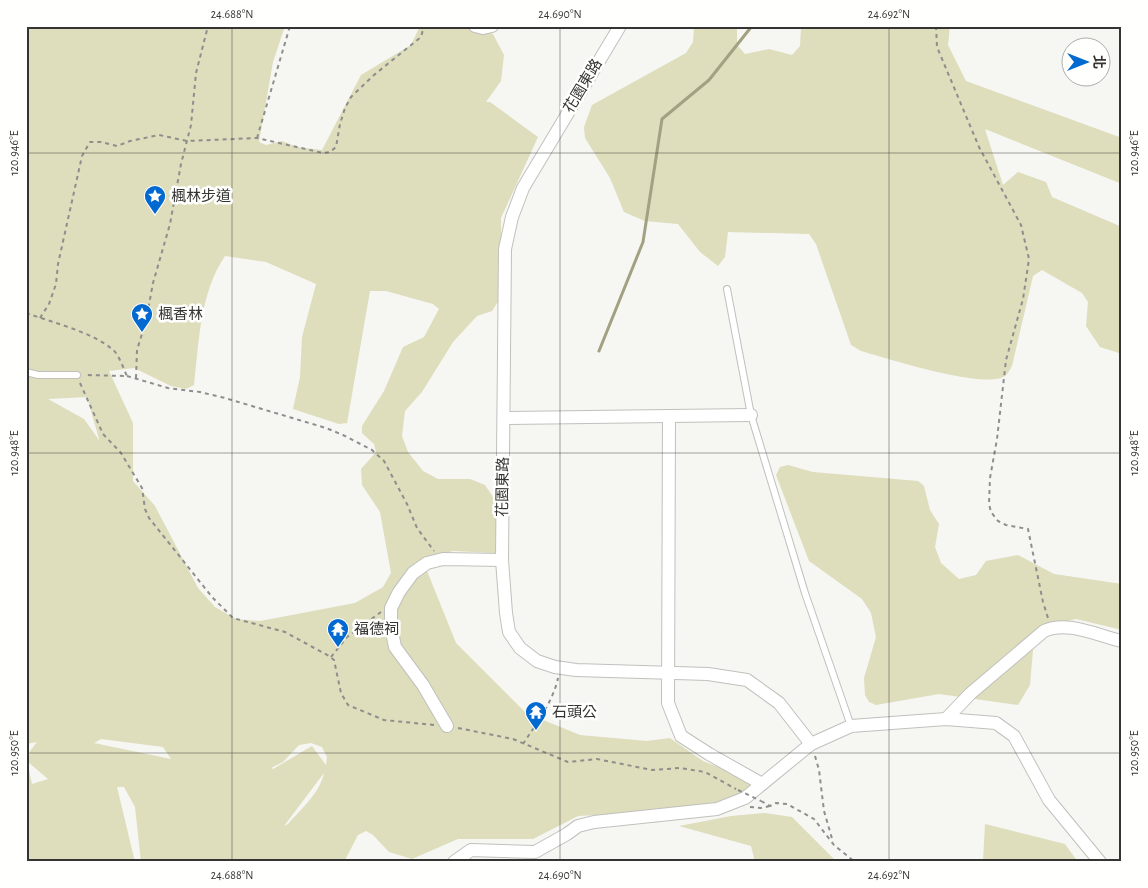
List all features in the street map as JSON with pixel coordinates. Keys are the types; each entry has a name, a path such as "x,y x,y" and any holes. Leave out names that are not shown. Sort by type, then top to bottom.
{"street":[{"path":"475,26 482,28 492,26"},
{"name":"花園東路","path":"620,26 522,188 512,217 505,249 502,560 509,632 520,648 538,661 560,668 708,674 747,680 779,703 811,744"},
{"path":"504,418 751,416"},
{"path":"669,418 668,703 681,736 762,784"},
{"path":"447,726 423,685 395,647 392,608 398,592 413,573 427,563 443,559 502,560"},
{"path":"946,719 971,693 1044,631 1051,628 1069,628 1122,641"},
{"path":"454,862 470,850 535,852 578,826 594,822 717,809 738,802 811,744 851,726 946,719 996,724 1014,736 1049,800 1100,862"}],"lane":[{"path":"727,289 751,416 805,593 851,726"},
{"path":"26,372 38,375 77,375"}],"path":[{"path":"136,378 137,350 170,224 181,164 191,125 196,72 208,26"},
{"path":"257,138 290,26"},
{"path":"40,318 53,294 82,156 88,144 94,141 116,146 130,141 159,136 187,141 257,138 323,154 330,152 336,147 342,116 352,97 374,75 421,38 424,26"},
{"path":"936,26 937,47 979,147 1021,225 1029,259 1023,298 1006,360 997,439 990,478 989,504 991,512 998,520 1006,525 1028,529 1043,602 1051,628"},
{"path":"26,313 93,338 113,349 127,376"},
{"path":"443,559 417,528 407,504 384,461 372,450 343,435 326,428 200,392 168,388 127,376 77,375 103,434 121,453 142,488 145,508 149,518 212,597 233,618 285,632 331,657 334,660 341,694 348,705 384,720 447,726 508,738 545,751 568,762 597,759 652,770 680,768 705,772 770,806 776,803 787,804 805,814 818,822 834,845 855,862"},
{"path":"331,657 347,637 384,610 392,608"},
{"path":"523,744 542,715 556,688 560,668"},
{"path":"811,744 819,770 824,811 834,845"}],"green space":[{"path":"26,26 285,26 273,62 259,142 266,145 282,141 297,147 322,150 361,75 411,45 420,26 463,26 493,34 504,55 501,81 486,102 490,102 538,137 501,218 501,297 492,311 477,316 453,342 422,392 405,411 402,436 408,452 423,471 438,479 470,479 485,485 503,512 495,553 453,551 430,558 425,566 456,643 526,713 580,735 647,741 670,738 703,761 741,776 753,786 751,794 694,810 578,816 533,839 458,839 412,859 389,852 373,835 366,831 358,835 344,862 141,862 135,807 124,787 117,787 135,862 26,862 26,756 32,784 48,779 28,762 30,751 37,742 26,744","holes":["225,256 266,262 316,284 302,337 300,377 293,409 339,424 347,423 370,291 386,291 433,304 439,309 424,337 403,347 384,391 362,426 362,433 374,444 376,452 361,469 362,485 380,512 391,573 383,587 355,603 260,621 236,619 215,607 198,588 155,506 133,481 133,423 109,371 134,368 171,386 186,389 194,385 202,318 210,286","87,397 99,440 84,419 48,399","101,739 163,747 171,759 94,743","311,743 322,747 327,757 326,765 312,746 273,769 271,768 283,762 299,745","324,773 319,787 288,824 284,826"]},
{"path":"694,26 737,26 737,45 745,54 769,49 792,55 800,46 801,26 950,26 948,45 966,81 1122,138 1122,184 985,129 1003,185 1018,172 1046,182 1052,197 1122,227 1122,354 1100,347 1086,326 1088,302 1082,293 1042,270 1033,276 1012,366 1005,376 994,379 978,379 957,376 891,360 861,351 851,345 816,244 809,234 728,232 725,257 718,266 700,252 678,224 645,221 624,212 610,178 585,138 584,127 592,105 686,53 693,42"},
{"path":"788,465 813,472 918,481 924,486 930,510 939,524 935,547 941,563 959,579 976,575 986,561 1018,555 1054,574 1122,584 1122,630 1076,619 1045,627 1034,638 1030,685 1018,705 939,694 876,705 869,702 865,695 864,678 876,637 871,613 862,599 809,561 776,475 780,467"},
{"path":"765,813 792,817 837,862 755,862 751,846 679,826 731,816"},
{"path":"985,824 1065,844 1078,862 983,862"}],"waterway":[{"path":"599,351 643,242 662,119 709,80 752,26"}],"place":[{"name":"楓林步道","path":"155,215"},
{"name":"楓香林","path":"142,333"},
{"name":"福德祠","path":"338,648"},
{"name":"石頭公","path":"536,731"}]}
